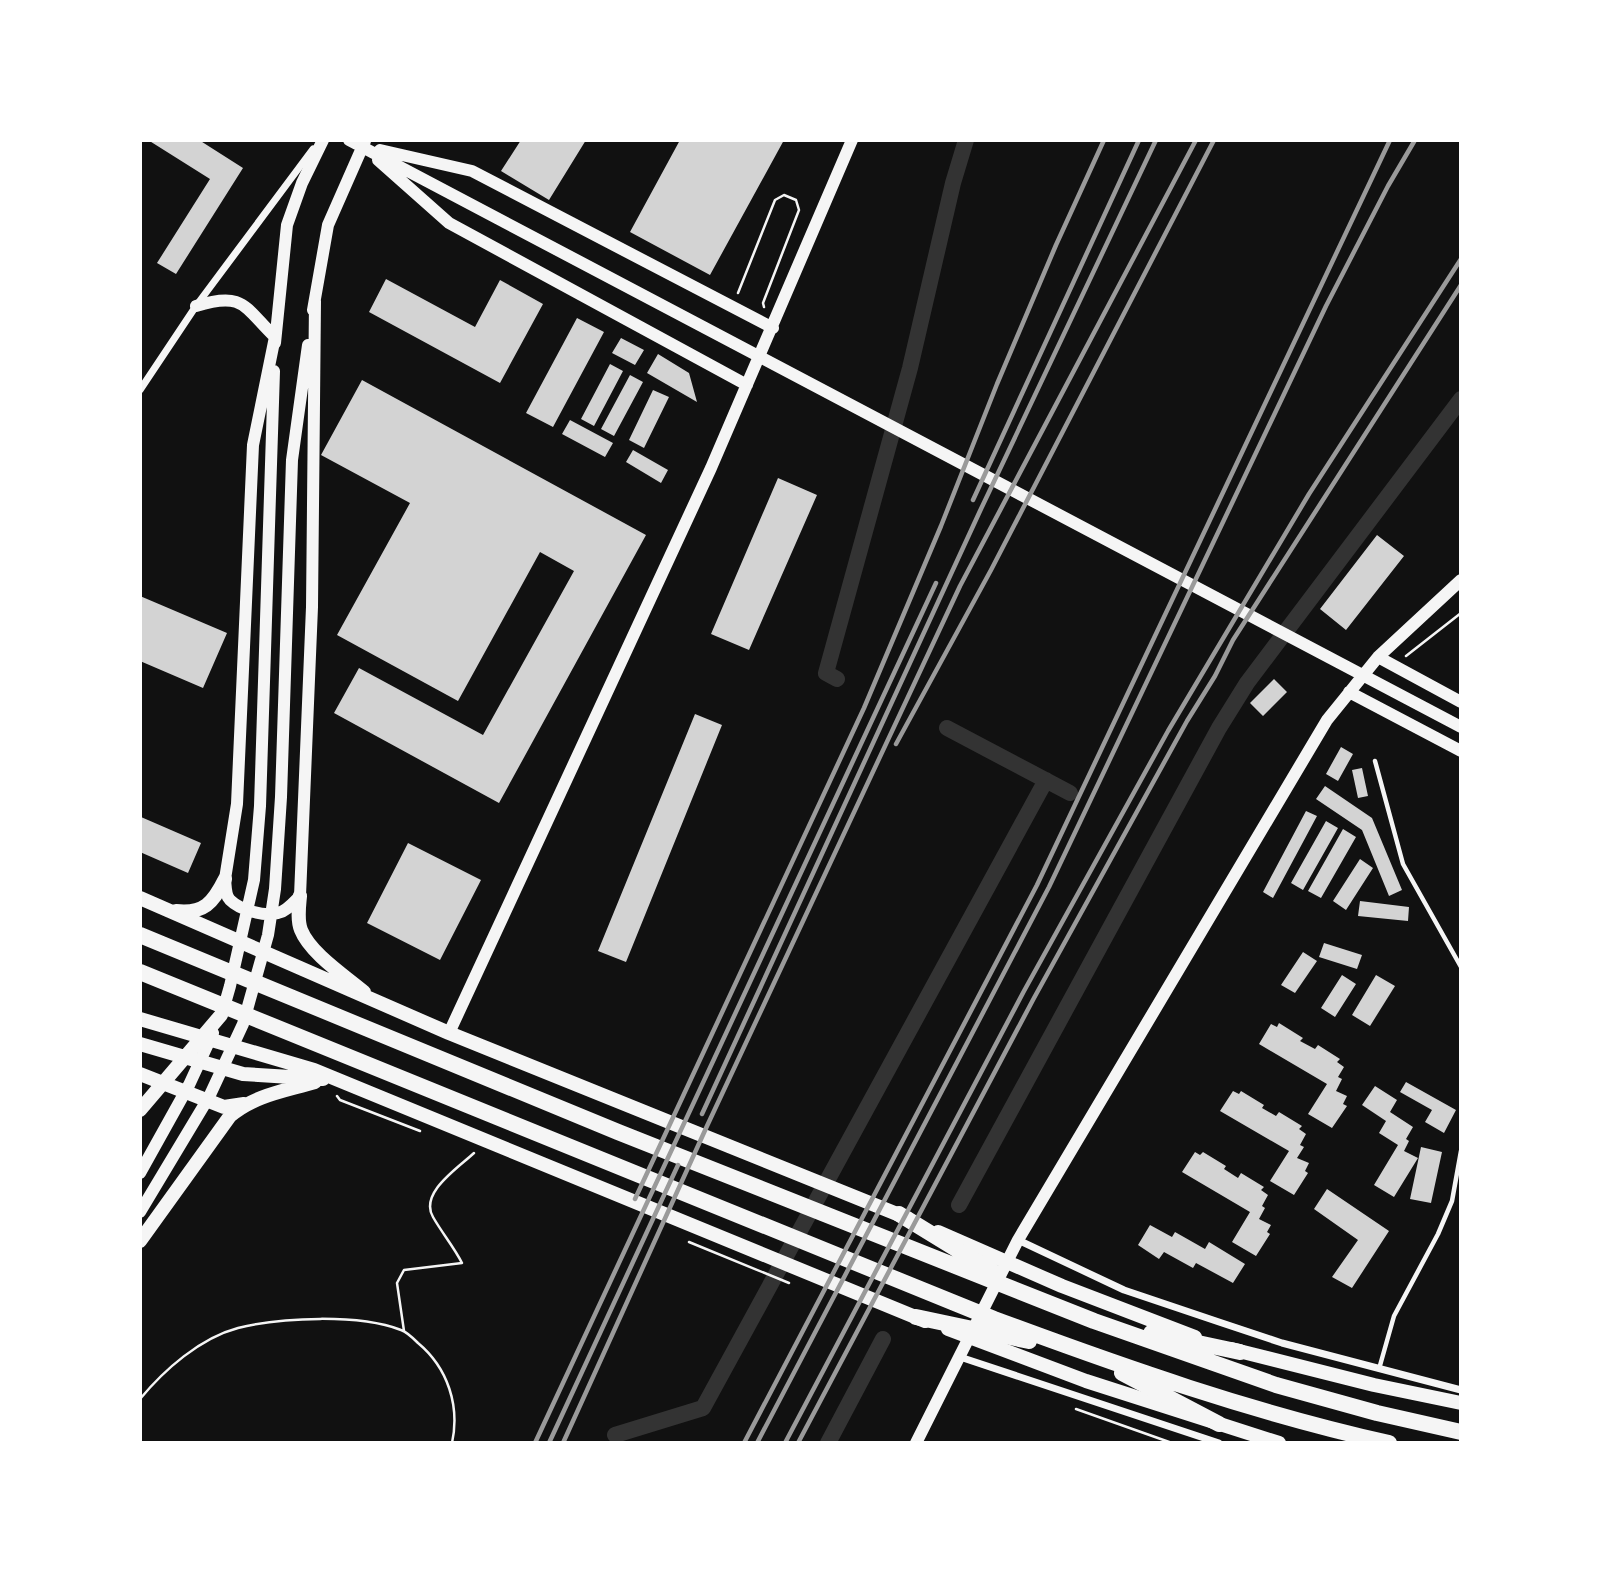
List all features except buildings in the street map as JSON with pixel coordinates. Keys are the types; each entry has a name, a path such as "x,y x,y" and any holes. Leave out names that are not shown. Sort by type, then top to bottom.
{"highway":[{"path":"140,935 618,1132 1094,1321 1276,1385 1377,1413 1461,1432"},
{"path":"140,972 994,1319 1082,1352 1254,1408 1388,1443"},
{"path":"899,1214 1035,1297"},
{"path":"916,1317 1082,1352 1219,1424"},
{"path":"1094,1321 1240,1352"}],"main road":[{"path":"168,910 192,912 205,906 216,897 225,879"},
{"path":"300,897 300,928 307,940 376,1002"},
{"path":"140,898 449,1033 899,1214 1151,1322 1240,1352 1461,1403"},
{"path":"140,1110 221,1015"},
{"path":"140,1019 314,1070 916,1317 1086,1381 1274,1442"},
{"path":"141,1044 243,1074 327,1079 411,1108"},
{"path":"140,1074 224,1107 244,1104 264,1095 327,1079"},
{"path":"140,1241 230,1116 244,1104"}],"street":[{"path":"140,390 195,306 321,140"},
{"path":"140,1172 189,1085 221,1015 254,880 260,806 275,337 287,225 321,140"},
{"path":"349,140 472,171 773,328"},
{"path":"449,1033 711,468 852,140"},
{"path":"364,143 1461,727"},
{"path":"140,1212 209,1097 243,1024 268,934 275,889 292,460 328,225 364,143"},
{"path":"364,143 449,223 747,386"},
{"path":"195,306 217,299 243,304 275,337"},
{"path":"275,337 253,445 237,804 225,879 230,900 265,914 278,913 300,897 312,594 315,301"},
{"path":"916,1443 1018,1240 1327,720 1378,657 1461,580"},
{"path":"1378,657 1461,702"},
{"path":"1349,692 1461,751"},
{"path":"1018,1240 1124,1290 1282,1343 1461,1390"},
{"path":"960,1357 1219,1443"}],"lane":[{"path":"1375,761 1404,864 1461,967"},
{"path":"1379,1370 1394,1316 1438,1234 1452,1201 1461,1151"}],"path":[{"path":"736,298 775,200 784,195 796,200 799,210 763,303"},
{"path":"1405,656 1461,613"},
{"path":"404,1331 397,1283 404,1270 462,1264 450,1241 431,1215 429,1202 436,1189 474,1153"},
{"path":"680,1238 792,1284"},
{"path":"140,1399 171,1368 201,1344 236,1328 335,1319 369,1322 404,1331 423,1347 441,1368 454,1404 455,1427 452,1443"},
{"path":"1073,1408 1172,1443"}],"waterway":[{"path":"837,679 826,673 910,368 953,183 966,140"},
{"path":"959,1205 1219,728 1247,683 1461,399"},
{"path":"947,728 1070,793"},
{"path":"615,1435 703,1408 1046,780"},
{"path":"828,1443 883,1339"}],"railway":[{"path":"635,1199 864,708 941,526 997,384 1104,140"},
{"path":"973,500 1139,140"},
{"path":"702,1114 980,511 1156,140"},
{"path":"563,1443 707,1126 960,586 1196,140"},
{"path":"896,744 991,570 1214,140"},
{"path":"744,1443 1037,885 1390,140"},
{"path":"757,1443 1049,887 1326,306 1415,140"},
{"path":"785,1443 1024,991 1168,731 1309,494 1461,259"},
{"path":"798,1443 1034,998 1233,640 1461,285"},
{"path":"535,1443 936,583"},
{"path":"549,1443 678,1165"}]}
